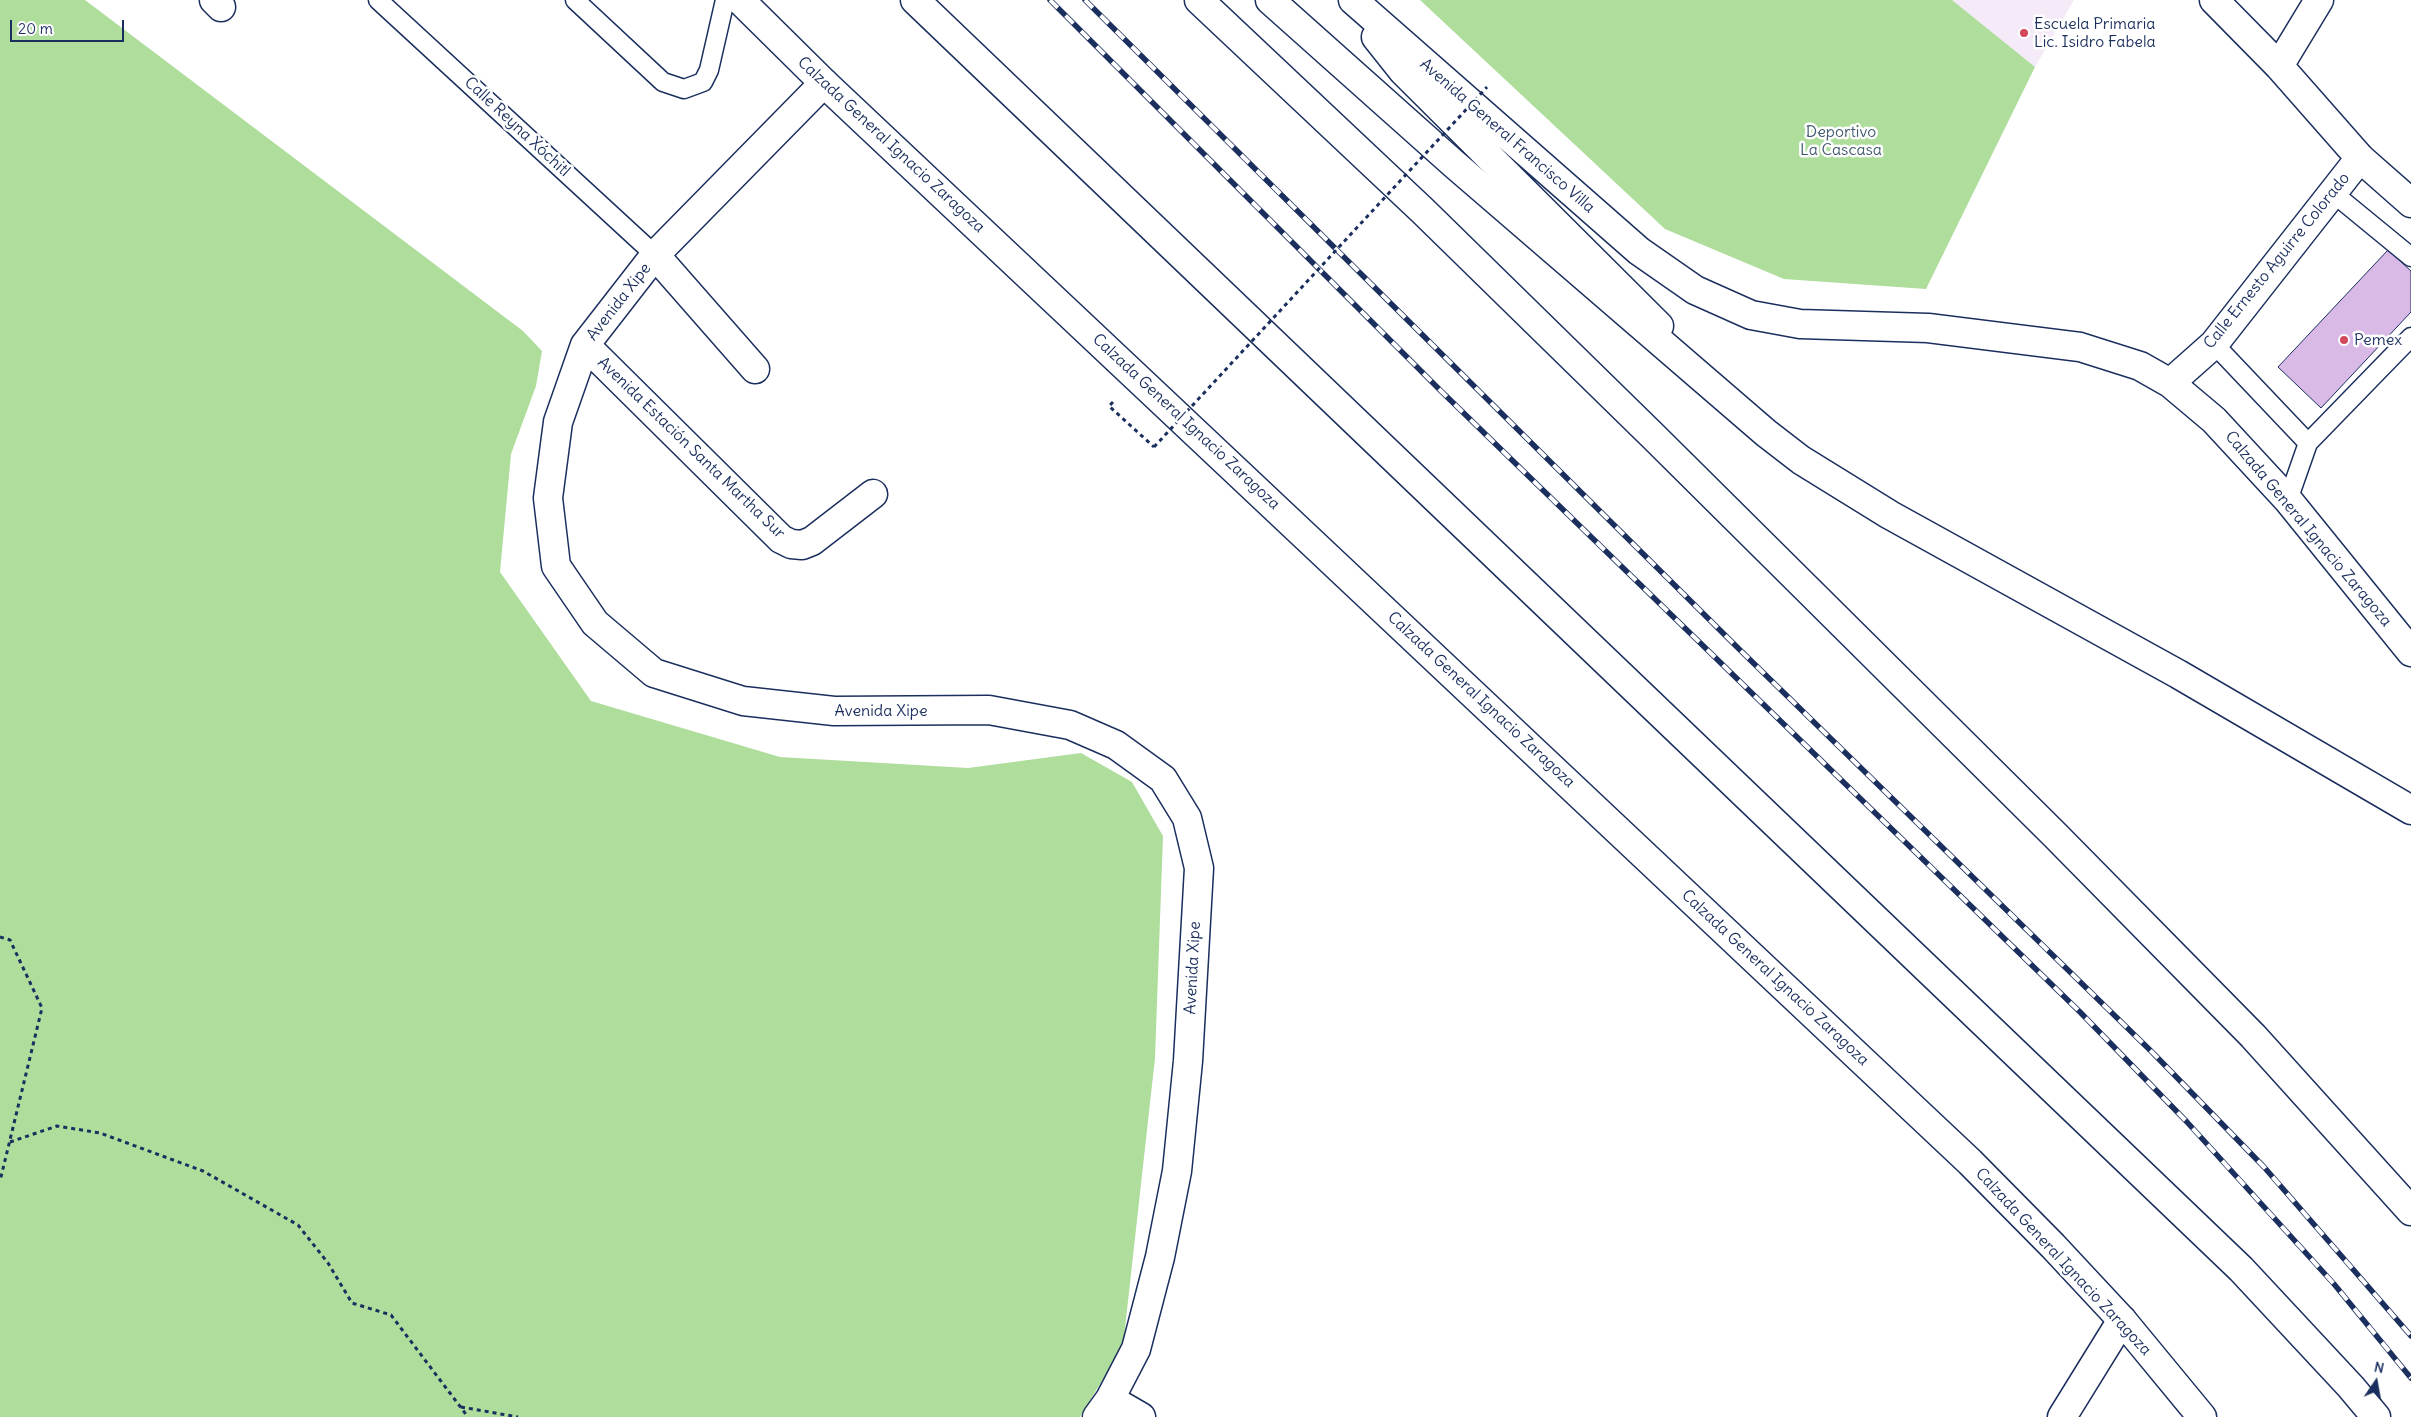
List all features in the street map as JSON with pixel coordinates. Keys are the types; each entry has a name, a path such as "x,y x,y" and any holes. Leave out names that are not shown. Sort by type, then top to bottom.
{"main road":[{"name":"Calzada General Ignacio Zaragoza","path":"740,0 824,83 1964,1156 2053,1246 2122,1320 2202,1417"},
{"path":"915,0 2241,1269 2351,1387 2376,1417"},
{"path":"1199,0 1423,211 2048,828 2254,1036 2411,1210"},
{"path":"1270,0 1454,164 1766,433 1837,484 2178,674 2411,810"},
{"path":"1346,0 1403,71 1766,433"},
{"name":"Avenida General Francisco Villa","path":"1354,0 1622,236 1663,269"},
{"path":"2214,0 2279,66 2360,158 2411,203"},
{"path":"2279,66 2319,0"},
{"name":"Avenida Xipe","path":"824,83 655,255 585,345 558,422 548,498 556,566 595,622 654,673 743,701 834,711 989,710 1070,725 1116,745 1163,780 1187,818 1199,868 1188,1061 1177,1170 1160,1257 1136,1349 1104,1408"},
{"name":"Calle Ernesto Aguirre Colorado","path":"2170,383 2214,344 2360,158"},
{"path":"655,255 755,369"},
{"name":"Calzada General Ignacio Zaragoza","path":"1663,269 1696,290 1752,315 1800,324 1928,328 2080,347 2140,366 2170,383 2214,420 2288,500 2411,652"},
{"name":"Avenida Estación Santa Martha Sur","path":"585,345 781,539 791,544 802,545 812,541 873,494"},
{"path":"2062,1417 2122,1320"},
{"path":"1104,1408 1142,1417"}],"lane":[{"name":"Calle Reyna Xóchitl","path":"378,0 655,255"},
{"path":"576,0 663,82 684,89 703,82 709,70 725,0"},
{"path":"2333,193 2411,257"},
{"path":"2288,500 2308,443 2411,337"},
{"path":"2214,344 2308,443"}],"path":[{"path":"1109,406 1154,447 1487,88"},
{"path":"0,936 10,940 42,1008 0,1181"},
{"path":"10,1142 57,1126 100,1133 203,1171 298,1225 328,1263 352,1303 392,1315 468,1417"},
{"path":"460,1407 518,1417"}],"shaded area":[{"name":"Escuela Primaria Lic. Isidro Fabela","path":"1952,0 2074,0 2035,67"}],"green space":[{"path":"0,0 85,0 523,331 542,351 536,386 511,454 500,572 591,701 780,757 968,768 1081,753 1132,782 1163,836 1155,1058 1123,1346 1080,1417 0,1417"},
{"name":"Deportivo La Cascasa","path":"1420,0 1952,0 2035,67 1926,289 1784,279 1665,229"}],"building":[{"name":"Pemex","path":"2388,250 2411,271 2411,312 2321,408 2278,367"}],"railway":[{"path":"1050,0 1442,392 2080,1012 2187,1122 2334,1284 2411,1378"},
{"path":"1085,0 1739,649 2152,1052 2264,1167 2411,1336"}],"place":[{"name":"Escuela Primaria Lic. Isidro Fabela","path":"2024,33"},
{"name":"Pemex","path":"2344,340"}]}
